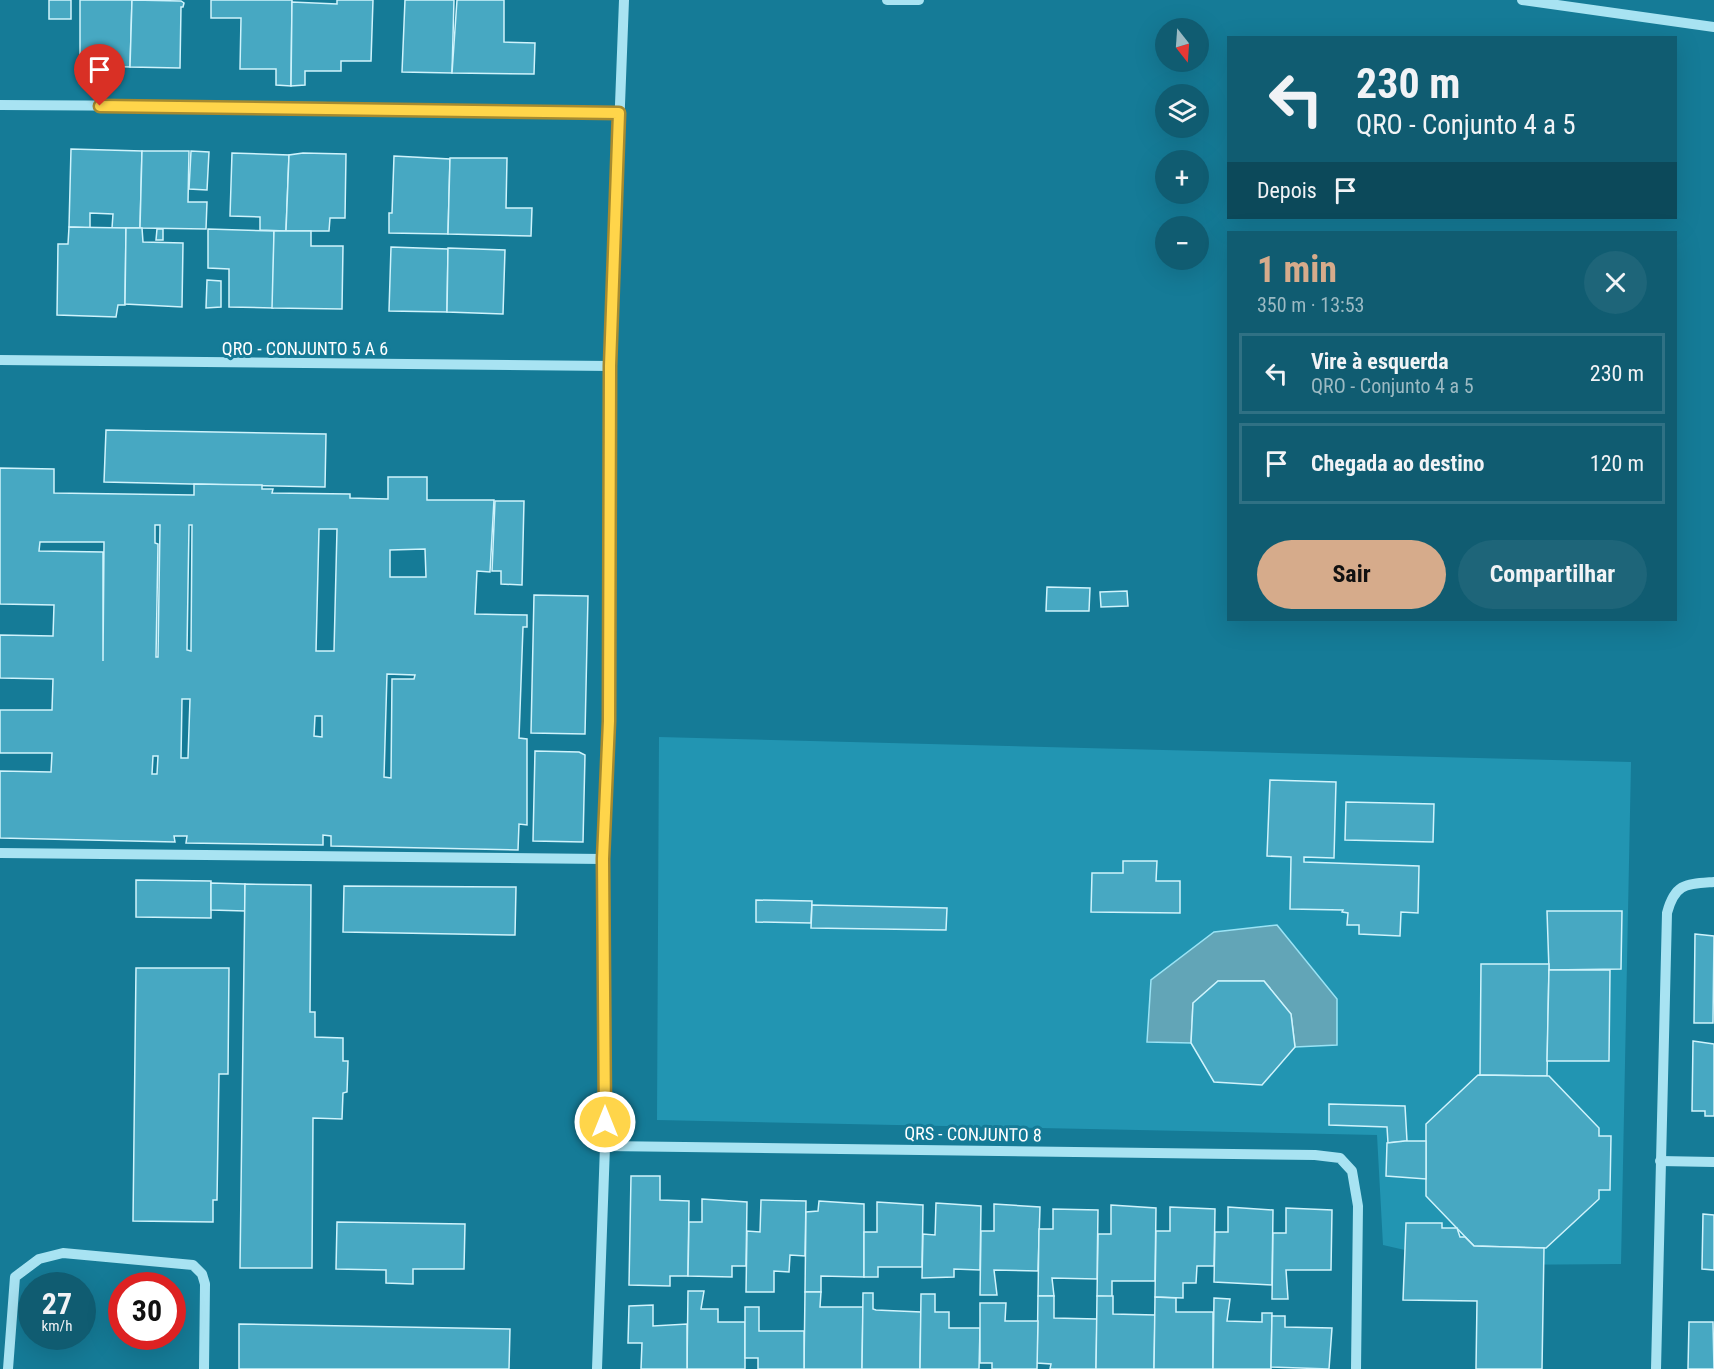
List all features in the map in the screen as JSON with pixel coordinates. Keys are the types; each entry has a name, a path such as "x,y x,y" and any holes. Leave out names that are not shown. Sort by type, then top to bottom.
{"street":[{"path":"597,1369 605,1146 603,859 609,721 610,366 624,0"},
{"path":"887,0 919,0"},
{"path":"1522,0 1714,27"},
{"path":"0,105 331,107 619,113"},
{"name":"QRO - CONJUNTO 5 A 6","path":"0,360 610,366"},
{"path":"0,853 603,859"},
{"path":"1656,1369 1667,913 1676,891 1688,884 1714,882"},
{"name":"QRS - CONJUNTO 8","path":"605,1146 1315,1155 1340,1158 1352,1171 1357,1195 1356,1369"},
{"path":"1660,1161 1714,1162"},
{"path":"8,1369 15,1277 39,1259 63,1253 193,1265 202,1274 205,1284 204,1369"}],"shaded area":[{"path":"659,737 1631,762 1621,1264 1470,1265 1383,1245 1377,1135 657,1120"},
{"path":"1277,925 1337,999 1337,1045 1295,1047 1291,1014 1264,981 1218,981 1193,1003 1191,1043 1147,1042 1151,980 1214,932"}],"building":[{"path":"49,0 71,0 71,19 49,19"},
{"path":"80,0 132,0 130,67 97,66 98,55 80,55"},
{"path":"132,0 181,1 184,3 181,7 180,68 130,67"},
{"path":"211,0 292,0 291,86 276,85 276,69 240,69 241,18 211,18"},
{"path":"337,0 373,0 371,61 341,61 341,71 305,71 305,85 291,86 292,2 337,4"},
{"path":"405,0 454,0 452,73 402,72"},
{"path":"457,0 504,0 504,42 535,43 534,74 452,73"},
{"path":"71,149 142,151 140,228 112,228 113,214 90,213 90,228 69,227"},
{"path":"142,151 189,151 188,202 207,202 206,229 140,228"},
{"path":"191,151 209,152 207,190 189,189"},
{"path":"232,153 289,155 286,231 260,230 260,217 230,216"},
{"path":"346,154 345,218 330,218 329,231 286,231 289,155"},
{"path":"394,156 450,159 448,234 389,233"},
{"path":"450,158 507,158 506,208 532,208 531,236 448,234"},
{"path":"69,227 126,228 125,305 118,305 116,317 57,315 58,244 68,244"},
{"path":"126,228 142,228 143,242 183,243 182,307 125,304"},
{"path":"157,229 163,229 163,240 156,240"},
{"path":"208,229 274,231 273,308 229,307 229,269 208,268"},
{"path":"274,231 311,231 311,246 343,246 342,309 272,308"},
{"path":"391,247 448,249 447,312 389,311"},
{"path":"448,248 505,250 503,314 447,312"},
{"path":"207,280 221,281 221,307 206,308"},
{"path":"106,430 326,434 325,487 104,482"},
{"path":"0,468 54,469 54,493 194,495 194,484 262,485 262,489 273,489 272,493 350,494 350,498 388,499 388,477 427,477 427,500 494,500 490,572 477,571 475,614 527,615 527,627 523,627 519,738 527,739 527,825 519,824 518,850 331,846 331,836 323,835 323,845 186,843 187,836 174,836 175,842 0,838 0,771 51,772 52,753 0,753 0,710 52,710 53,679 0,678 0,635 53,636 54,605 0,604","holes":["155,525 160,525 158,657 156,657 158,544 155,543","189,525 192,525 191,651 187,650","319,529 337,529 334,651 316,651","40,542 104,542 103,661 103,552 39,551","425,549 426,577 390,577 390,550","387,674 415,675 414,679 392,679 391,778 384,777","182,699 190,699 188,758 181,758","315,716 322,716 322,737 314,736","153,756 158,756 157,774 152,774"]},
{"path":"495,501 524,501 522,585 501,584 501,571 492,571"},
{"path":"1047,587 1090,588 1089,611 1046,611"},
{"path":"1127,591 1128,606 1101,607 1100,592"},
{"path":"534,595 588,596 585,734 531,733"},
{"path":"535,751 579,752 585,755 583,842 533,841"},
{"path":"1270,780 1336,782 1334,858 1304,857 1304,862 1419,866 1418,913 1401,912 1400,936 1359,934 1359,925 1347,925 1348,913 1342,912 1343,910 1290,909 1291,857 1267,856"},
{"path":"1346,802 1434,804 1433,842 1345,840"},
{"path":"1123,861 1157,861 1156,881 1180,881 1180,913 1091,912 1092,873 1123,873"},
{"path":"136,880 211,881 211,918 136,917"},
{"path":"211,883 245,884 245,911 211,910"},
{"path":"245,884 311,885 310,1012 315,1012 315,1037 343,1038 343,1061 348,1061 347,1092 343,1093 342,1119 313,1118 312,1268 240,1268"},
{"path":"344,886 516,887 515,935 343,932"},
{"path":"756,900 812,901 811,923 756,922"},
{"path":"812,905 947,908 946,930 811,928"},
{"path":"1547,911 1622,911 1621,969 1549,970"},
{"path":"1695,934 1714,936 1713,1023 1694,1023"},
{"path":"1481,964 1549,964 1547,1076 1480,1075"},
{"path":"136,968 229,968 228,1074 219,1074 217,1200 213,1200 213,1222 133,1221"},
{"path":"1549,970 1610,970 1609,1061 1547,1061"},
{"path":"1218,981 1264,981 1291,1014 1295,1047 1262,1085 1214,1082 1191,1043 1193,1003"},
{"path":"1693,1041 1714,1044 1714,1116 1705,1116 1705,1111 1692,1111"},
{"path":"1478,1075 1549,1076 1599,1128 1599,1136 1611,1136 1610,1190 1599,1190 1599,1199 1546,1248 1474,1246 1426,1196 1426,1124"},
{"path":"1329,1104 1405,1106 1407,1141 1388,1143 1387,1127 1329,1125"},
{"path":"1426,1141 1426,1179 1386,1176 1387,1143"},
{"path":"631,1176 660,1176 660,1200 689,1201 688,1276 670,1276 670,1286 629,1285"},
{"path":"702,1199 747,1202 746,1266 732,1266 732,1277 688,1276 689,1222 702,1222"},
{"path":"761,1200 806,1201 805,1256 790,1255 789,1272 774,1271 774,1292 746,1292 747,1231 760,1232"},
{"path":"819,1201 864,1204 864,1277 821,1276 821,1292 805,1292 806,1212 818,1211"},
{"path":"877,1202 923,1205 922,1267 878,1267 878,1277 864,1277 864,1232 877,1232"},
{"path":"936,1203 981,1206 980,1270 954,1269 954,1277 922,1278 923,1234 935,1235"},
{"path":"994,1204 1040,1207 1038,1271 994,1270 997,1295 980,1295 981,1231 994,1231"},
{"path":"1111,1205 1156,1208 1155,1281 1112,1281 1112,1297 1097,1296 1098,1234 1111,1234"},
{"path":"1170,1207 1215,1209 1214,1266 1197,1266 1196,1283 1183,1283 1183,1298 1155,1297 1156,1231 1170,1231"},
{"path":"1228,1207 1273,1210 1272,1285 1214,1282 1215,1232 1228,1232"},
{"path":"1286,1208 1332,1210 1331,1270 1286,1270 1288,1299 1272,1299 1273,1233 1286,1233"},
{"path":"1053,1209 1098,1210 1097,1279 1052,1278 1054,1296 1038,1296 1039,1229 1053,1229"},
{"path":"1703,1214 1714,1215 1714,1270 1702,1269"},
{"path":"337,1222 465,1224 464,1269 413,1269 413,1284 386,1283 386,1270 336,1269"},
{"path":"1406,1223 1442,1223 1442,1228 1457,1228 1460,1237 1465,1237 1474,1246 1544,1248 1542,1369 1476,1369 1477,1301 1403,1300"},
{"path":"688,1291 704,1291 701,1309 718,1309 718,1322 745,1322 745,1369 687,1369"},
{"path":"805,1292 821,1292 820,1307 863,1307 862,1369 804,1369"},
{"path":"863,1293 873,1293 873,1309 876,1310 921,1312 920,1369 862,1369"},
{"path":"921,1294 935,1294 935,1312 949,1312 949,1328 980,1328 979,1369 920,1369"},
{"path":"1038,1296 1054,1296 1054,1318 1097,1319 1096,1369 1050,1369 1051,1364 1037,1363"},
{"path":"1097,1296 1113,1296 1113,1314 1155,1315 1154,1369 1096,1369"},
{"path":"1155,1297 1176,1298 1176,1312 1213,1312 1213,1369 1154,1369"},
{"path":"1214,1298 1230,1299 1227,1321 1262,1322 1262,1313 1272,1313 1271,1369 1213,1369"},
{"path":"980,1303 1006,1303 1005,1321 1038,1321 1037,1369 992,1369 992,1363 980,1363"},
{"path":"653,1305 653,1326 687,1324 687,1369 641,1369 642,1343 628,1343 629,1306"},
{"path":"745,1307 759,1307 759,1331 804,1331 804,1369 758,1369 758,1358 745,1358"},
{"path":"1272,1316 1285,1316 1285,1327 1332,1328 1329,1369 1271,1367"},
{"path":"1689,1322 1713,1322 1714,1369 1688,1369"},
{"path":"239,1324 510,1329 509,1369 239,1369"}],"route":[{"path":"100,106 331,107 573,114 619,113 610,366 609,721 603,859 605,1122"}]}
